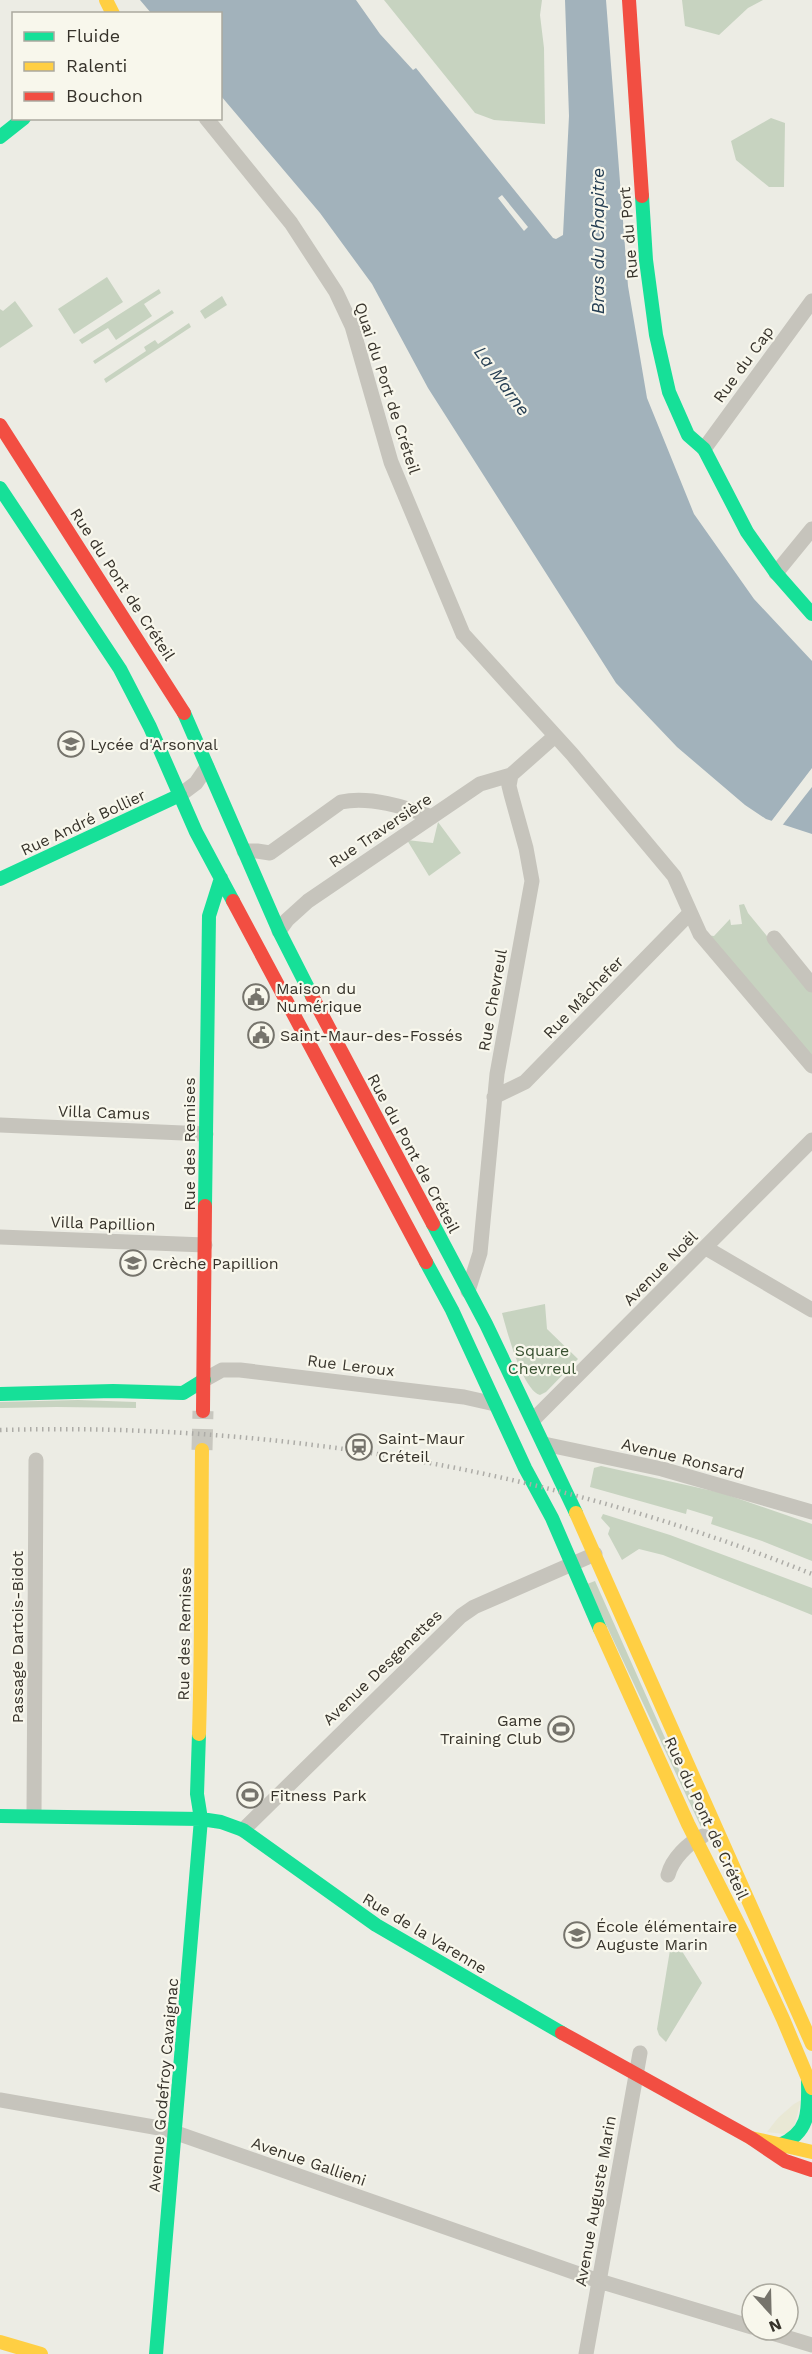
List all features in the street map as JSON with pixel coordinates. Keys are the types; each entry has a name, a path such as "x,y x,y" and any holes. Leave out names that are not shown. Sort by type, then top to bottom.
{"main road":[{"name":"Rue du Port","path":"629,0 646,260 656,335 669,392 688,435 704,449 747,532 776,573 812,614"},
{"path":"0,137 21,120"},
{"name":"Rue du Pont de Créteil","path":"0,425 181,707 279,931 533,1420 595,1554 812,2044"},
{"name":"Rue du Pont de Créteil","path":"0,488 120,669 196,832 446,1300 505,1426 552,1518 570,1564 695,1839 745,1937 810,2083"},
{"name":"Rue André Bollier","path":"0,879 180,795"},
{"name":"Rue des Remises","path":"203,1411 209,915 221,878"},
{"path":"483,1378 492,1379 499,1376 506,1365"},
{"path":"0,1394 113,1391 183,1393 204,1380"},
{"path":"495,1404 533,1420"},
{"path":"505,1426 544,1444"},
{"name":"Rue des Remises","path":"201,1819 197,1794 203,1622 201,1595 202,1450"},
{"name":"Rue de la Varenne","path":"0,1816 201,1819 221,1822 243,1830 376,1925 752,2138 785,2161 812,2170"},
{"name":"Avenue Godefroy Cavaignac","path":"156,2354 201,1819"},
{"path":"780,2145 793,2142 803,2132 809,2121 810,2083"},
{"path":"752,2138 812,2152"},
{"path":"0,2342 41,2354"}],"street":[{"name":"Quai du Port de Créteil","path":"208,120 291,223 336,292 351,326 391,462 463,634 555,736 674,876 700,934 812,1066"},
{"name":"Rue du Cap","path":"704,449 812,301"},
{"path":"776,573 812,530"},
{"path":"512,775 555,736"},
{"path":"180,795 196,783 207,767"},
{"name":"Rue Traversière","path":"279,931 286,920 308,901 480,784 512,775"},
{"name":"Rue Chevreul","path":"468,1291 480,1253 494,1097 532,880 509,786 512,775"},
{"path":"244,851 257,850 270,853 341,802 354,799 412,810 432,817"},
{"name":"Rue Mâchefer","path":"494,1097 525,1082 690,913"},
{"path":"774,938 812,985"},
{"name":"Villa Camus","path":"0,1125 206,1134"},
{"name":"Avenue Noël","path":"533,1420 812,1140"},
{"name":"Villa Papillion","path":"0,1237 205,1245"},
{"path":"706,1248 812,1310"},
{"name":"Rue Leroux","path":"204,1380 222,1370 240,1370 464,1397 495,1404"},
{"name":"Avenue Ronsard","path":"544,1444 662,1469 812,1512"},
{"name":"Passage Dartois-Bidot","path":"34,1815 36,1460"},
{"path":"570,1564 595,1554"},
{"name":"Avenue Desgenettes","path":"243,1830 461,1616 474,1607 570,1564"},
{"path":"668,1875 671,1866 695,1839 717,1830"},
{"name":"Avenue Auguste Marin","path":"586,2354 639,2053"},
{"name":"Avenue Gallieni","path":"0,2100 165,2129 599,2281 740,2323"}],"green space":[{"path":"384,0 542,0 540,15 544,48 545,124 494,120 475,113"},
{"path":"682,0 763,0 748,8 719,35 685,26"},
{"path":"771,118 785,123 784,187 769,187 736,160 731,141"},
{"path":"107,277 123,302 74,334 58,309"},
{"path":"159,289 161,293 144,304 152,316 116,340 108,328 82,344 79,340"},
{"path":"222,296 227,305 205,319 200,311"},
{"path":"15,301 33,326 0,348 0,309 3,311"},
{"path":"172,310 174,313 95,364 93,361"},
{"path":"189,323 191,327 106,383 104,379 146,351 144,347 155,340 158,344"},
{"path":"438,822 461,853 429,876 407,840 433,843"},
{"path":"744,904 748,913 812,991 812,1060 706,935 714,936 730,919 731,925 742,924 739,905"},
{"name":"Square Chevreul","path":"545,1304 547,1329 578,1359 546,1392 540,1395 533,1390 521,1371 502,1313"},
{"path":"78,1400 136,1402 136,1408 0,1408 0,1402"},
{"path":"601,1466 722,1493 812,1524 812,1561 711,1524 713,1517 687,1509 686,1514 590,1487 594,1468"},
{"path":"603,1514 670,1535 812,1588 812,1615 663,1555 639,1549 622,1560 608,1534 610,1528 601,1518"},
{"path":"595,1581 702,1821 701,1827 587,1584"},
{"path":"680,1948 702,1983 666,2042 657,2029 670,1950 675,1951"}],"shaded area":[{"path":"801,2100 792,2135 767,2132 778,2118"}],"water":[{"path":"140,0 356,0 380,34 413,70 416,68 556,239 563,235 569,116 565,0 606,0 628,286 647,398 694,514 754,599 812,661 812,834 766,819 745,805 677,747 616,683 428,388 372,284 320,213 222,97 222,12 150,12"}],"pier":[{"path":"502,195 528,227 524,231 498,198"},
{"path":"812,768 812,787 781,827 770,823"}],"tunnel":[{"path":"202,1450 203,1411"}],"railway":[{"path":"0,1430 104,1430 207,1434 311,1445 413,1460 515,1481 615,1506 714,1538 812,1574"}],"traffic: fast":[{"path":"0,137 21,120"},
{"path":"642,196 646,260 656,335 669,392 688,435 704,449 747,532 776,573 812,614"},
{"path":"0,488 120,669 150,727 196,832 233,901"},
{"path":"184,713 279,931 312,996"},
{"path":"0,879 180,795"},
{"path":"205,1206 209,916 221,878"},
{"path":"433,1224 486,1324 576,1513"},
{"path":"426,1262 452,1310 525,1468 552,1518 600,1629"},
{"path":"0,1394 113,1391 183,1393 204,1380"},
{"path":"156,2354 201,1819 197,1794 199,1734"},
{"path":"0,1816 201,1819 221,1822 243,1830 376,1925 562,2033"},
{"path":"780,2145 798,2133 803,2126 808,2109 808,2078"}],"traffic: slow":[{"path":"106,0 112,12"},
{"path":"199,1734 202,1450"},
{"path":"576,1513 812,2044"},
{"path":"600,1629 688,1824 783,2019 812,2088"},
{"path":"751,2138 812,2152"},
{"path":"0,2342 41,2354"}],"traffic: jam":[{"path":"629,0 642,196"},
{"path":"0,425 184,713"},
{"path":"233,901 426,1262"},
{"path":"312,996 433,1224"},
{"path":"203,1411 205,1206"},
{"path":"562,2033 751,2138 785,2161 812,2170"}],"place":[{"name":"Lycée d'Arsonval","path":"71,744"},
{"name":"Maison du Numérique","path":"256,997"},
{"name":"Saint-Maur-des-Fossés","path":"261,1035"},
{"name":"Crèche Papillion","path":"133,1263"},
{"name":"Saint-Maur Créteil","path":"359,1447"},
{"name":"Game Training Club","path":"561,1729"},
{"name":"Fitness Park","path":"250,1795"},
{"name":"École élémentaire Auguste Marin","path":"577,1935"}],"water label":[{"name":"Bras du Chapitre","path":"598,241"},
{"name":"La Marne","path":"502,381"}]}
